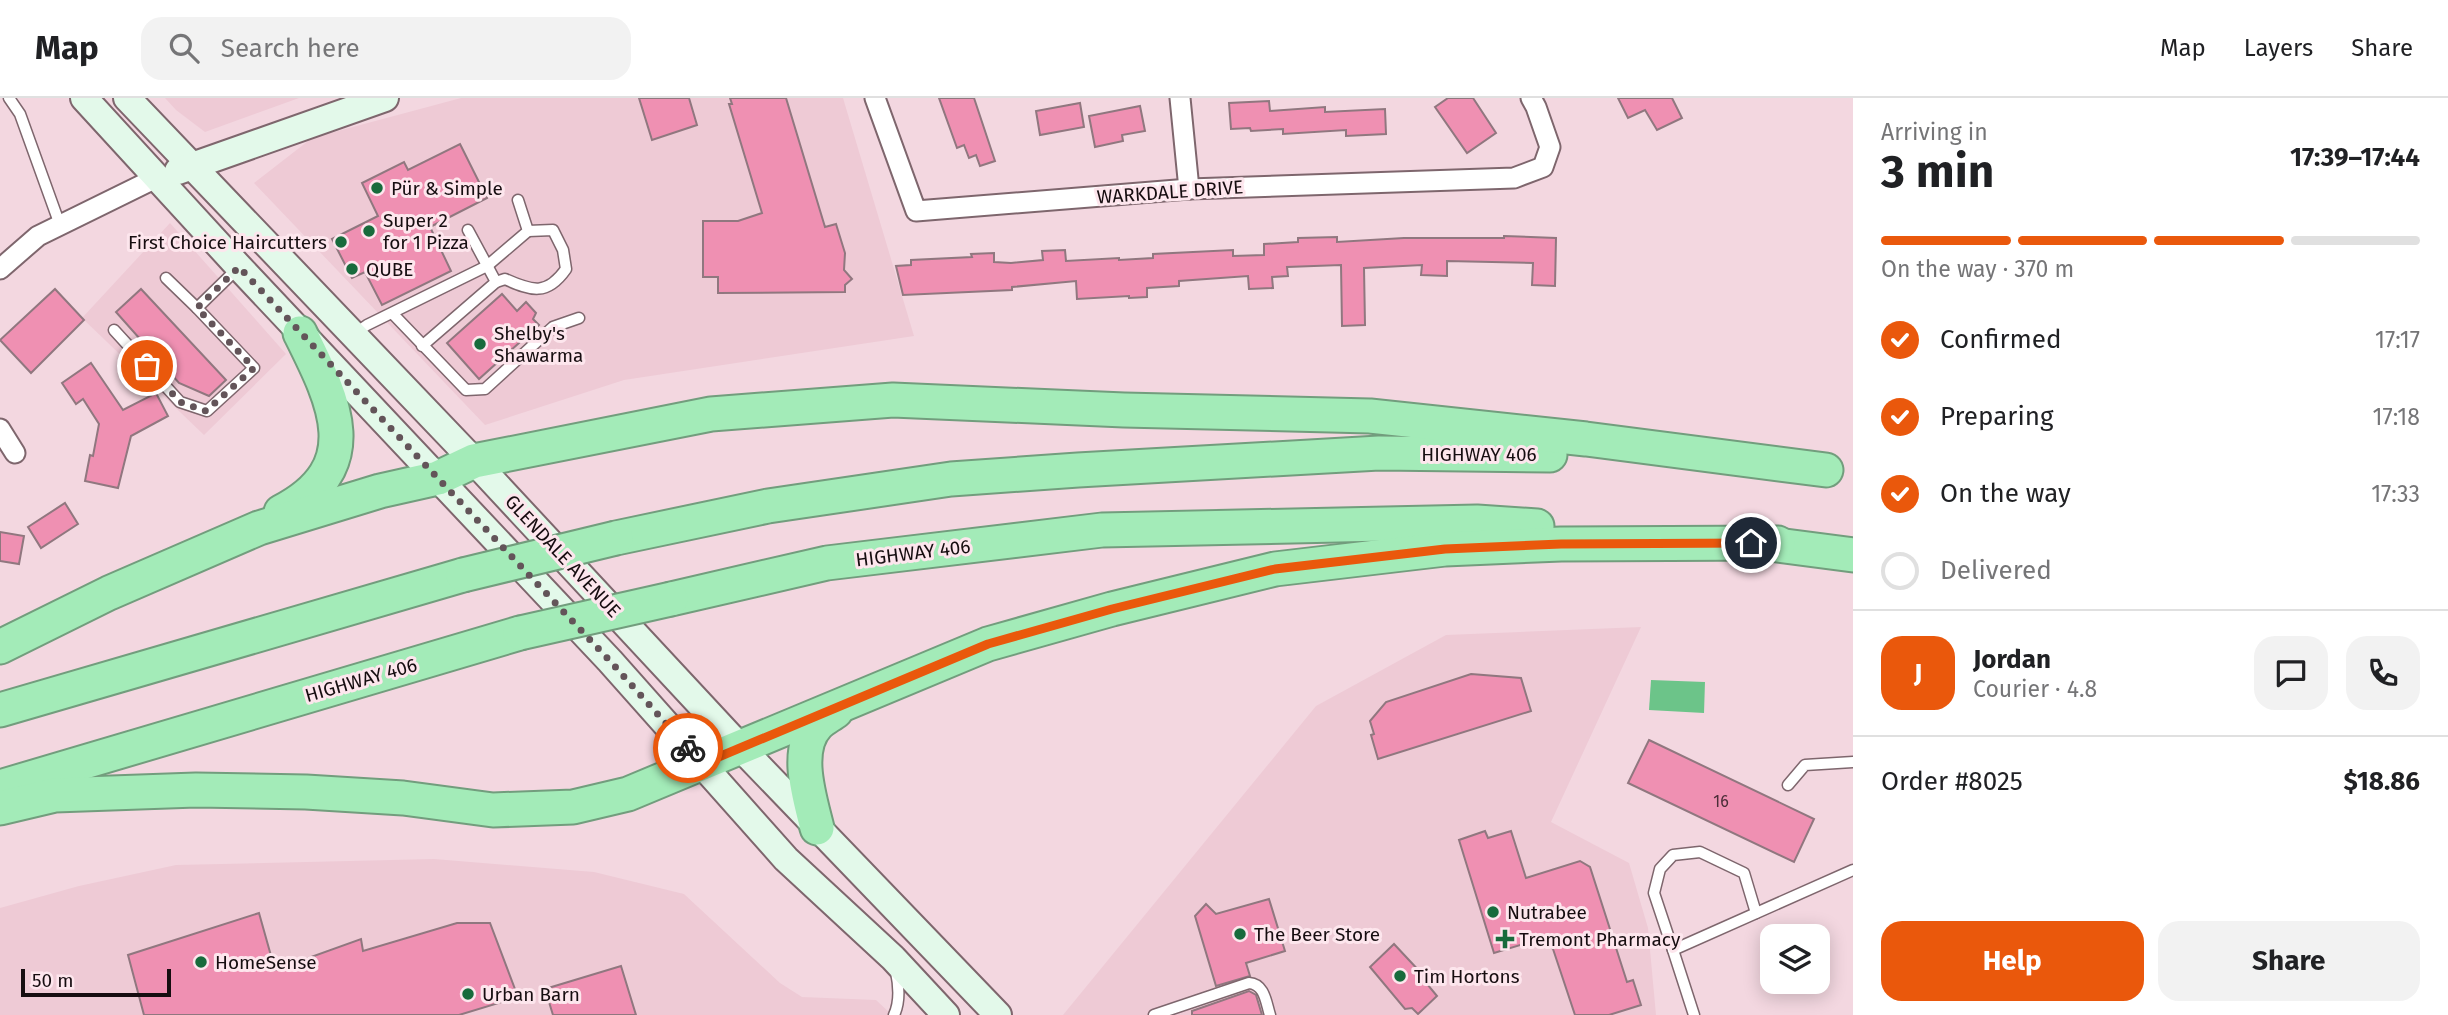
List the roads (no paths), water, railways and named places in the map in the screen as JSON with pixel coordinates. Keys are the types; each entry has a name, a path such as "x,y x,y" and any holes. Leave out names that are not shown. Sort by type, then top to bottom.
{"highway":[{"path":"201,554 296,505 319,484 330,466 336,442 336,420 328,388 300,333"},
{"path":"0,647 109,593 283,521 380,491 438,478 474,461 711,414 892,400 1370,416 1586,439 1840,472"},
{"name":"HIGHWAY 406","path":"0,710 463,575 616,538 768,506 951,480 1210,461 1379,453 1612,455 1840,472"},
{"name":"HIGHWAY 406","path":"0,787 520,633 827,563 1102,530 1476,522 1778,543 1853,555"},
{"path":"0,808 55,795 196,790 306,792 403,799 493,810 573,807 628,794 988,644 1112,609 1275,569 1445,549 1561,544 1778,543"},
{"path":"817,828 803,761 810,737 817,725 850,702"}],"main road":[{"name":"GLENDALE AVENUE","path":"84,98 300,333 610,661 786,859 893,958 946,1015"},
{"name":"GLENDALE AVENUE","path":"127,98 474,461 740,747 998,1015"},
{"path":"156,178 385,98"}],"street":[{"name":"WARKDALE DRIVE","path":"875,98 916,211 1189,189 1514,178 1543,167 1550,147 1531,98"},
{"path":"1180,98 1189,189"},
{"path":"0,269 38,236 156,178"},
{"path":"0,429 15,453"}],"lane":[{"path":"9,98 20,114 60,225"},
{"path":"518,200 528,231"},
{"path":"468,230 496,282"},
{"path":"354,334 487,266 528,231 553,230 563,250 566,269 558,281 540,290 524,288 506,279 496,282 422,346"},
{"path":"197,308 239,267"},
{"path":"114,330 180,402 206,411 254,368 166,278"},
{"path":"393,314 466,390 485,389 554,327 579,318"},
{"path":"1788,785 1805,765 1853,762"},
{"path":"1694,1015 1654,893 1660,869 1673,855 1700,852 1744,873 1756,913"},
{"path":"1673,950 1853,870"},
{"path":"893,958 899,987 894,1015"},
{"path":"1154,1015 1256,983 1261,988 1270,1015"}],"place":[{"name":"Pür & Simple","path":"377,188"},
{"name":"Super 2 for 1 Pizza","path":"369,231"},
{"name":"First Choice Haircutters","path":"341,242"},
{"name":"QUBE","path":"352,269"},
{"name":"Shelby's Shawarma","path":"480,344"},
{"name":"Nutrabee","path":"1493,912"},
{"name":"The Beer Store","path":"1240,934"},
{"name":"Tremont Pharmacy","path":"1505,939"},
{"name":"HomeSense","path":"201,962"},
{"name":"Tim Hortons","path":"1400,976"},
{"name":"Urban Barn","path":"468,994"}]}
